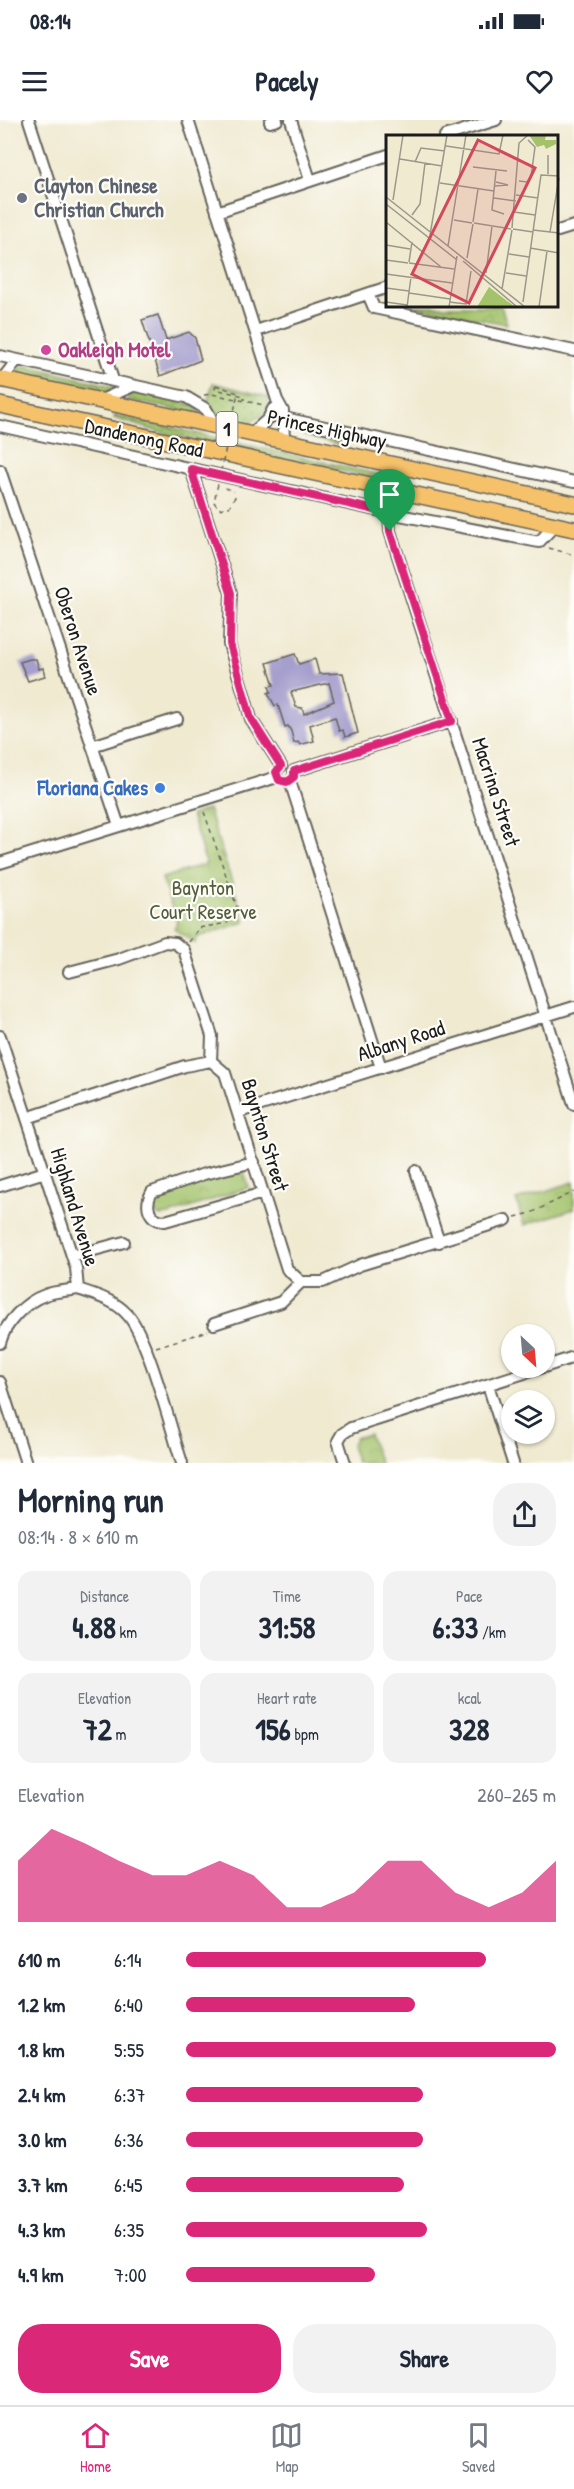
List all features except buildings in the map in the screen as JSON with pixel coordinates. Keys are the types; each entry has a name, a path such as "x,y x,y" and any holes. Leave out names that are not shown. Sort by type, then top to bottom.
{"highway":[{"name":"Princes Highway","path":"0,380 574,504"},
{"name":"1","path":"0,405 574,529"}],"street":[{"path":"29,120 113,380"},
{"path":"188,120 277,400 282,406 284,442"},
{"path":"291,120 310,180"},
{"path":"448,135 496,120"},
{"path":"217,212 386,156"},
{"path":"559,231 574,226"},
{"path":"256,331 386,288"},
{"path":"368,294 374,308 574,351"},
{"name":"Dandenong Road","path":"0,356 196,400 212,416 216,427"},
{"path":"0,380 17,360"},
{"name":"Dandenong Road","path":"99,402 133,386"},
{"path":"251,434 277,400"},
{"path":"268,410 284,418 574,482"},
{"name":"Dandenong Road","path":"0,426 389,513 539,542"},
{"path":"191,469 231,593 230,644 251,719 281,766"},
{"name":"Oberon Avenue","path":"0,470 119,825"},
{"name":"Macrina Street","path":"393,491 389,513 390,531 574,1104"},
{"path":"539,542 555,525"},
{"path":"92,746 177,719"},
{"path":"381,1068 292,776 289,765 281,766 276,772 281,781 292,776 452,721"},
{"path":"0,863 277,777"},
{"path":"27,1118 185,1066 211,1061 212,1036 184,950 175,943 165,942 120,959 69,972"},
{"name":"Albany Road","path":"239,1113 574,1007"},
{"name":"Highland Avenue","path":"0,1036 72,1256 78,1289 108,1300 128,1315 145,1347 182,1463"},
{"name":"Baynton Street","path":"211,1061 225,1073 286,1269 301,1282"},
{"path":"254,1162 204,1174 152,1192 148,1198 150,1215 156,1220 165,1221 263,1193"},
{"path":"416,1171 439,1242"},
{"path":"0,1186 45,1172"},
{"path":"214,1324 281,1302 301,1282 323,1282 360,1265 506,1220"},
{"path":"72,1256 124,1242"},
{"path":"0,1343 8,1326 28,1304 44,1295 78,1289"},
{"path":"555,1363 574,1357"},
{"path":"345,1463 338,1442 342,1434 351,1428 509,1378"},
{"path":"0,1382 26,1463"},
{"path":"488,1385 513,1463"}],"path":[{"path":"233,491 235,497 229,507 219,509 216,507 214,502 238,393 216,385 215,389 244,396 244,401"},
{"path":"212,394 244,401 268,410"},
{"path":"539,542 551,549 574,555"},
{"path":"184,950 199,927 227,922 237,913 203,809"},
{"path":"506,1220 531,1213 574,1192"},
{"path":"156,1347 206,1334 214,1324"}],"green space":[{"path":"421,308 502,308 507,324"},
{"path":"26,366 120,388 105,393 20,375 16,369"},
{"path":"213,383 269,397 268,411 250,423 222,419 207,403"},
{"path":"136,392 194,405 203,415 128,400 127,396"},
{"path":"115,415 443,489 466,498 159,432 114,418"},
{"path":"305,430 343,437 342,445 304,436"},
{"name":"Baynton Court Reserve","path":"208,809 245,922 198,937 195,943 174,929 177,923 162,878 206,864 191,815"},
{"path":"243,1170 249,1187 169,1215 159,1216 152,1211 151,1202 156,1195 219,1174"},
{"path":"574,1182 574,1209 524,1225 516,1200"},
{"path":"369,1434 380,1463 357,1463 351,1446 355,1438"}],"place":[{"name":"Clayton Chinese Christian Church","path":"22,198"},
{"name":"Oakleigh Motel","path":"46,350"},
{"name":"Floriana Cakes","path":"160,788"}],"route":[{"path":"191,469 389,513 390,531 452,721 294,771 294,777 290,781 281,781 276,775 281,766 251,719 230,644 231,593 191,469"}]}
